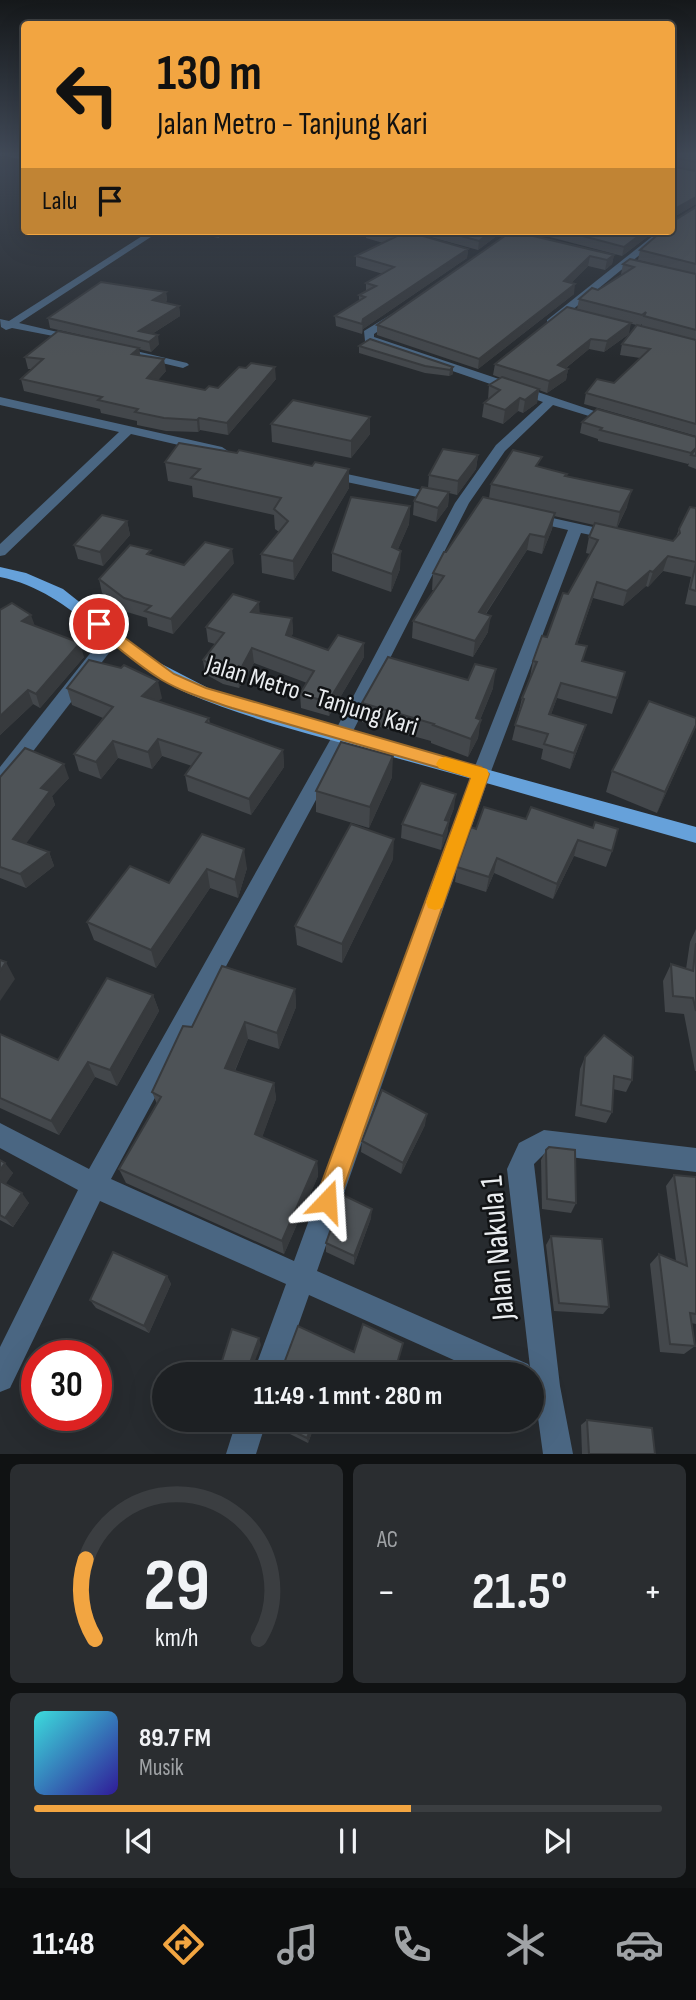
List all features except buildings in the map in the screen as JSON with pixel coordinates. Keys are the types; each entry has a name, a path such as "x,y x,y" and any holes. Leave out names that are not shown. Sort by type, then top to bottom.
{"main road":[{"name":"Jalan Metro - Tanjung Kari","path":"0,572 17,574 47,585 169,677 201,691 342,735 696,835"}],"street":[{"path":"0,331 5,323 149,235"},
{"path":"509,235 544,243"},
{"path":"544,328 570,314 620,261 659,235"},
{"path":"620,261 638,266"},
{"path":"402,310 368,333 369,339 482,375 551,401 630,424"},
{"path":"5,323 89,343"},
{"path":"102,346 183,365"},
{"path":"482,375 492,367"},
{"path":"0,401 230,453"},
{"path":"0,1378 94,1185 500,448 551,401"},
{"path":"0,552 127,431"},
{"path":"308,470 469,504"},
{"path":"513,514 628,539"},
{"path":"271,1362 481,774 576,527"},
{"path":"0,780 113,636"},
{"path":"0,1135 94,1185 491,1362"},
{"name":"Jalan Nakula 1","path":"537,1362 520,1169 523,1156 531,1146 552,1142 696,1160"},
{"name":"Jalan Nakula 1","path":"544,1402 558,1454"},
{"path":"240,1454 248,1432"}],"slow traffic":[{"path":"435,902 481,774 445,764"}],"route":[{"path":"99,624 139,658 169,677 201,691 238,705 481,774 327,1201"}]}
